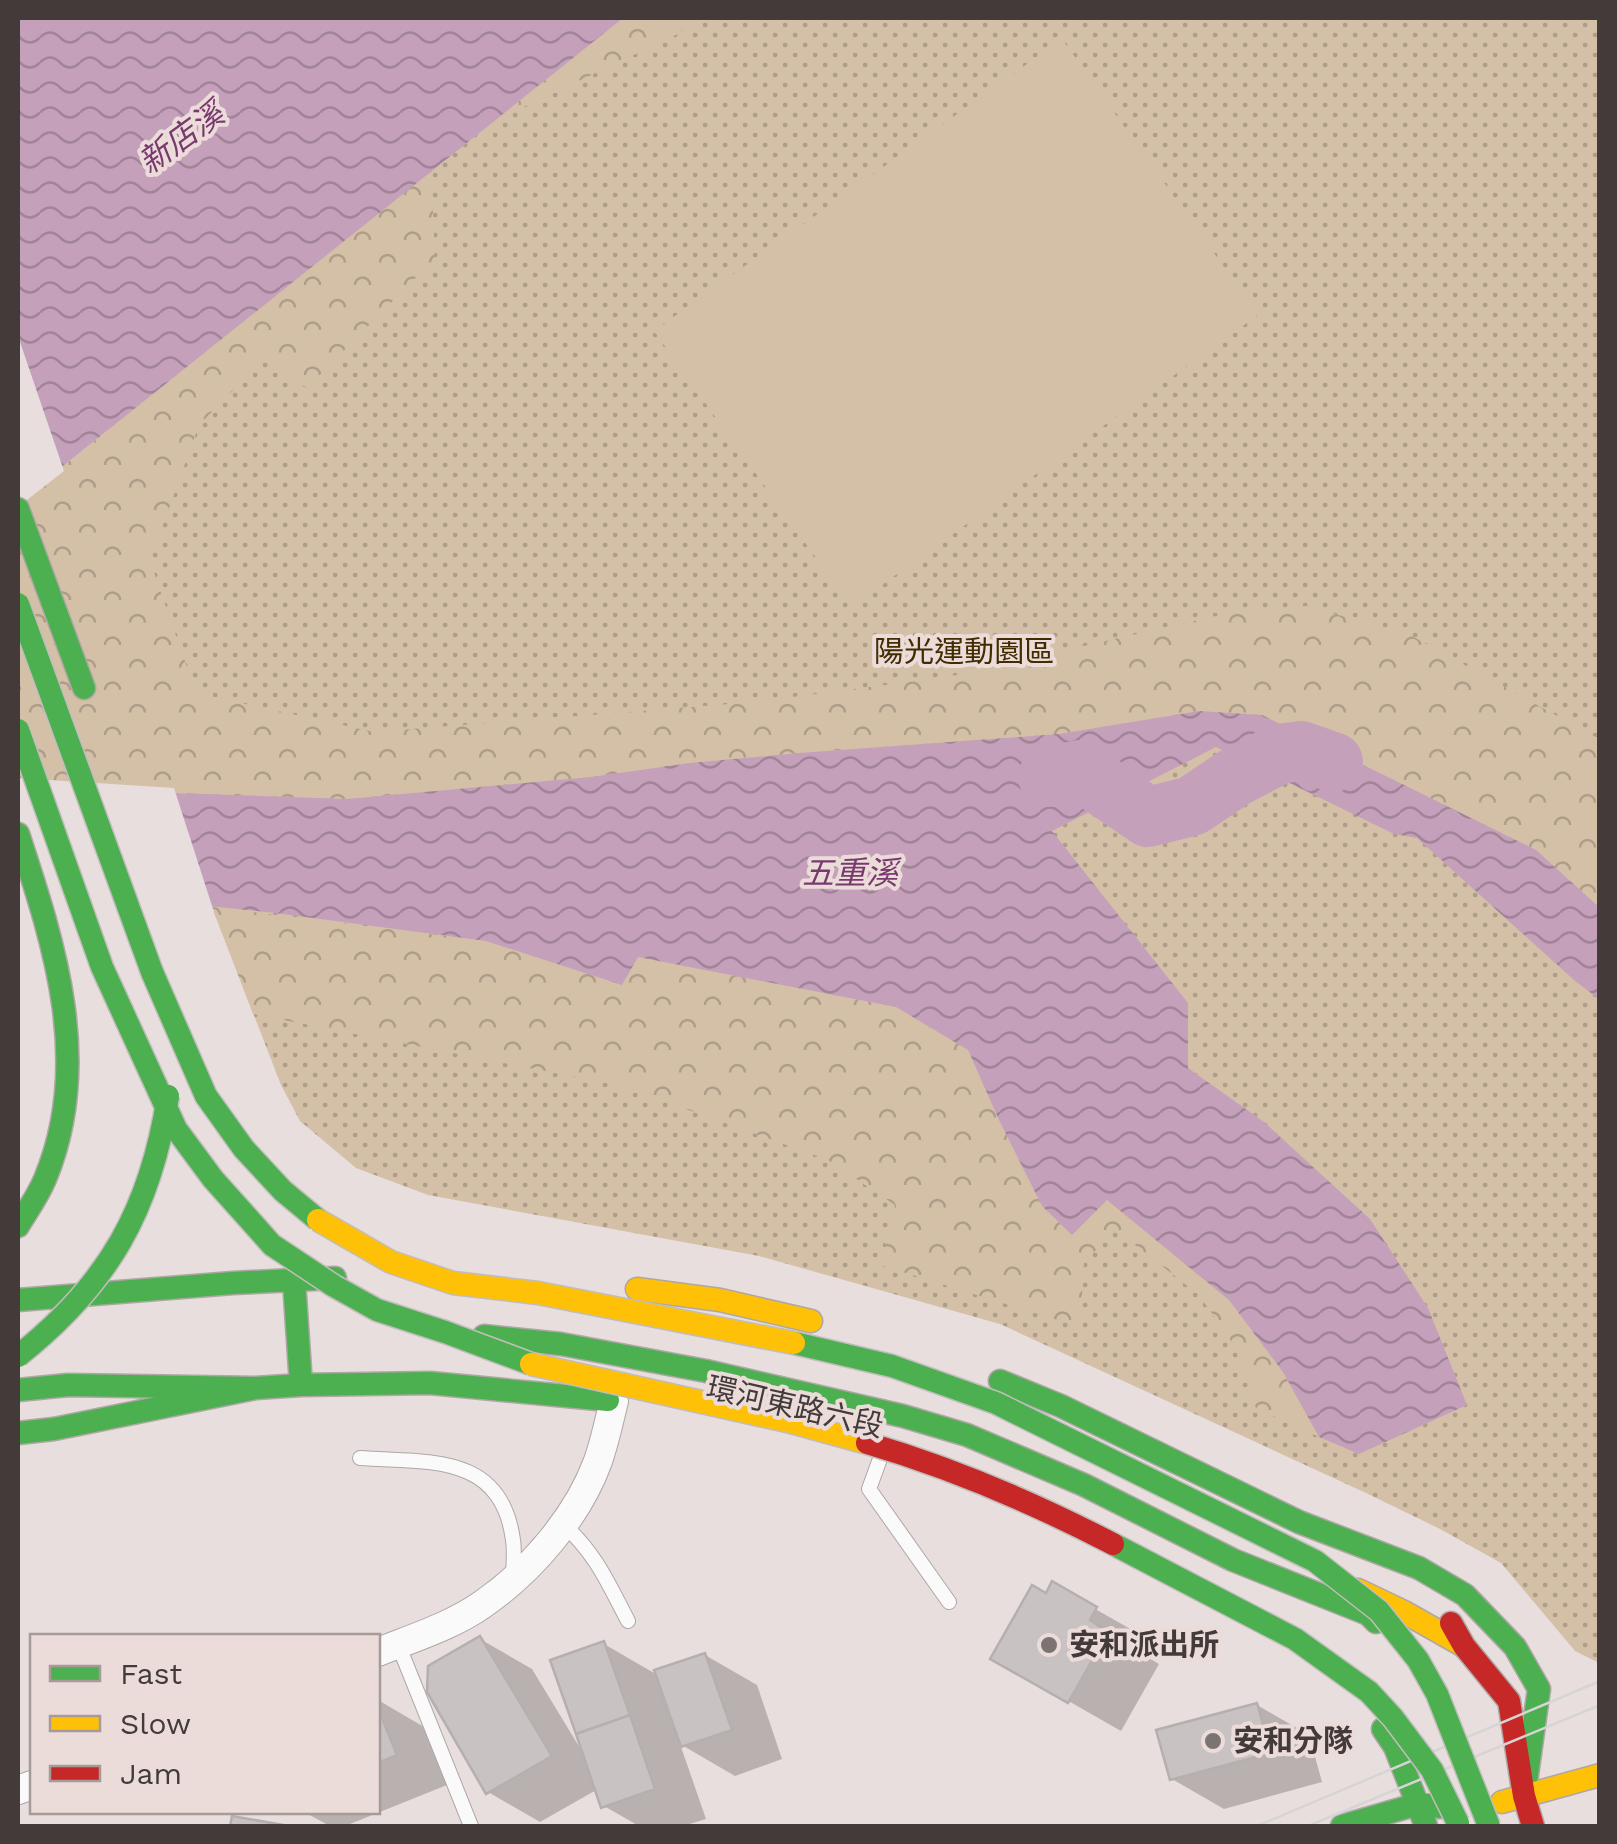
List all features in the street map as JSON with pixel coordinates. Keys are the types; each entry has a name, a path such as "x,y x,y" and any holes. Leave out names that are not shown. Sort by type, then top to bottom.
{"main road":[{"path":"18,509 91,706"},
{"path":"18,604 152,972 206,1096 244,1149 283,1191 323,1224 390,1262 587,1326 893,1394 981,1418 1094,1464 1404,1612 1464,1646"},
{"path":"18,730 102,967 176,1129 213,1179 272,1246 377,1310 522,1362 787,1421 915,1457 1046,1510 1296,1640 1370,1692 1469,1822"},
{"path":"18,834 59,970 68,1030 68,1084 62,1131 43,1184 18,1226"},
{"path":"18,1356 66,1317 95,1282 120,1245 148,1184 166,1118 174,1042 171,991 160,924"},
{"path":"18,1300 389,1274 461,1275 575,1281 720,1300 830,1326"},
{"path":"294,1280 301,1385"},
{"path":"453,1283 612,1305 892,1366 996,1403 1315,1560 1379,1612 1418,1660 1437,1694 1469,1822"},
{"path":"445,1332 561,1344 706,1371 951,1430 1084,1485 1233,1560 1368,1614 1414,1659 1469,1822"},
{"path":"880,1341 994,1378 1060,1406 1299,1522 1419,1568 1465,1596 1515,1647 1539,1688 1524,1796"},
{"name":"環河東路六段","path":"18,1433 256,1388 430,1383 614,1400 818,1436 1026,1511 1318,1661 1352,1685 1395,1747 1426,1826"},
{"path":"18,1390 68,1385 256,1388"},
{"path":"1299,1522 1450,1621 1464,1646 1509,1701 1524,1796 1533,1826"},
{"path":"1342,1826 1418,1804 1469,1822 1524,1796 1600,1774"}],"street":[{"path":"388,1648 448,1624 482,1605 542,1552 564,1525 596,1465 614,1400"}],"lane":[{"path":"882,1456 868,1489 949,1602"},
{"path":"360,1458 445,1464 471,1472 488,1483 509,1521 514,1542 513,1580"},
{"path":"564,1525 595,1557 628,1620"},
{"path":"388,1648 470,1826"}],"green space":[{"name":"陽光運動園區","path":"18,18 1599,18 1599,1663 1575,1651 1501,1563 1366,1493 1000,1324 759,1256 428,1195 356,1168 300,1121 281,1085 212,907"},
{"path":"623,18 700,18 678,34 494,121"},
{"path":"1062,39 1258,315 851,607 654,331"},
{"path":"431,171 435,258 307,388 264,359 199,425 150,561 196,693 374,732 755,702 947,677 1225,614 1306,606 1410,635 1599,739 1599,907 1536,850 1262,715 1199,711 1059,734 799,753 347,799 18,783 18,502"},
{"path":"212,907 486,941 621,984 638,957 896,1007 968,1049 999,1120 1107,1200 1229,1300 1283,1372 1319,1437 1256,1408 1234,1345 1199,1295 1116,1230 1084,1262 1080,1327 880,1265 895,1205 828,1160 622,1086 253,1014"}],"water":[{"name":"新店溪","path":"18,18 623,18 18,502"},
{"name":"五重溪","path":"1199,711 1262,715 1536,850 1599,907 1599,999 1417,838 1394,834 1216,747 1052,831 1188,1003 1188,1068 1264,1122 1370,1219 1428,1308 1467,1405 1359,1454 1319,1437 1283,1372 1229,1300 1107,1200 1072,1235 1042,1206 968,1050 896,1007 638,957 622,985 486,941 275,913 18,886 18,783 347,799 799,753 1059,734"}],"pier":[{"path":"18,336 64,471 18,507"},
{"path":"18,778 174,788 214,912 18,891"}],"building":[{"name":"安和派出所","path":"1052,1581 1097,1607 1090,1620 1108,1632 1068,1703 990,1659 1032,1585 1046,1593"},
{"path":"480,1636 552,1756 486,1794 427,1692 428,1666"},
{"path":"604,1641 630,1715 576,1734 550,1660"},
{"path":"705,1653 732,1730 681,1747 654,1670"},
{"name":"安和分隊","path":"1257,1703 1271,1753 1170,1780 1156,1730"},
{"path":"380,1713 397,1755 380,1762"},
{"path":"630,1715 655,1789 601,1808 576,1734"},
{"path":"232,1816 289,1826 230,1826"}],"waterway":[{"name":"五重溪","path":"1048,777 1079,770 1148,817 1192,806 1279,754 1301,751 1333,762"}],"tram line":[{"path":"1257,1826 1600,1681"},
{"path":"1308,1826 1600,1705"}],"traffic: fast":[{"path":"18,509 84,688"},
{"path":"18,604 152,972 206,1096 244,1149 283,1191 318,1220"},
{"path":"18,730 102,967 176,1129 213,1179 272,1245 334,1286 377,1310 531,1364"},
{"path":"18,834 55,962 67,1049 59,1136 42,1185 18,1226"},
{"path":"18,1356 77,1301 120,1242 150,1174 168,1096"},
{"path":"18,1300 335,1278"},
{"path":"294,1281 301,1385"},
{"path":"484,1336 561,1344 706,1371 903,1416 967,1435 1084,1485 1233,1560 1368,1614 1376,1622"},
{"path":"794,1343 892,1366 996,1403 1315,1561 1379,1611 1418,1660 1437,1694 1489,1826"},
{"path":"1000,1381 1061,1406 1299,1522 1419,1568 1465,1595 1515,1647 1539,1689 1524,1796"},
{"path":"18,1433 256,1388 301,1385 430,1383 608,1400"},
{"path":"18,1390 68,1385 256,1388"},
{"path":"1113,1544 1295,1639 1369,1692 1432,1770 1458,1823"},
{"path":"1383,1729 1395,1747 1426,1826"},
{"path":"1342,1826 1418,1804 1441,1807"}],"traffic: slow":[{"path":"318,1220 391,1262 453,1283 538,1293 794,1343"},
{"path":"637,1289 720,1300 811,1321"},
{"path":"531,1364 787,1421 867,1443"},
{"path":"1358,1590 1464,1646"},
{"path":"1502,1802 1600,1775"}],"traffic: jam":[{"path":"867,1443 992,1488 1113,1544"},
{"path":"1451,1623 1464,1646 1509,1701 1524,1796 1533,1826"}],"place":[{"name":"安和派出所","path":"1049,1645"},
{"name":"安和分隊","path":"1213,1741"}]}
